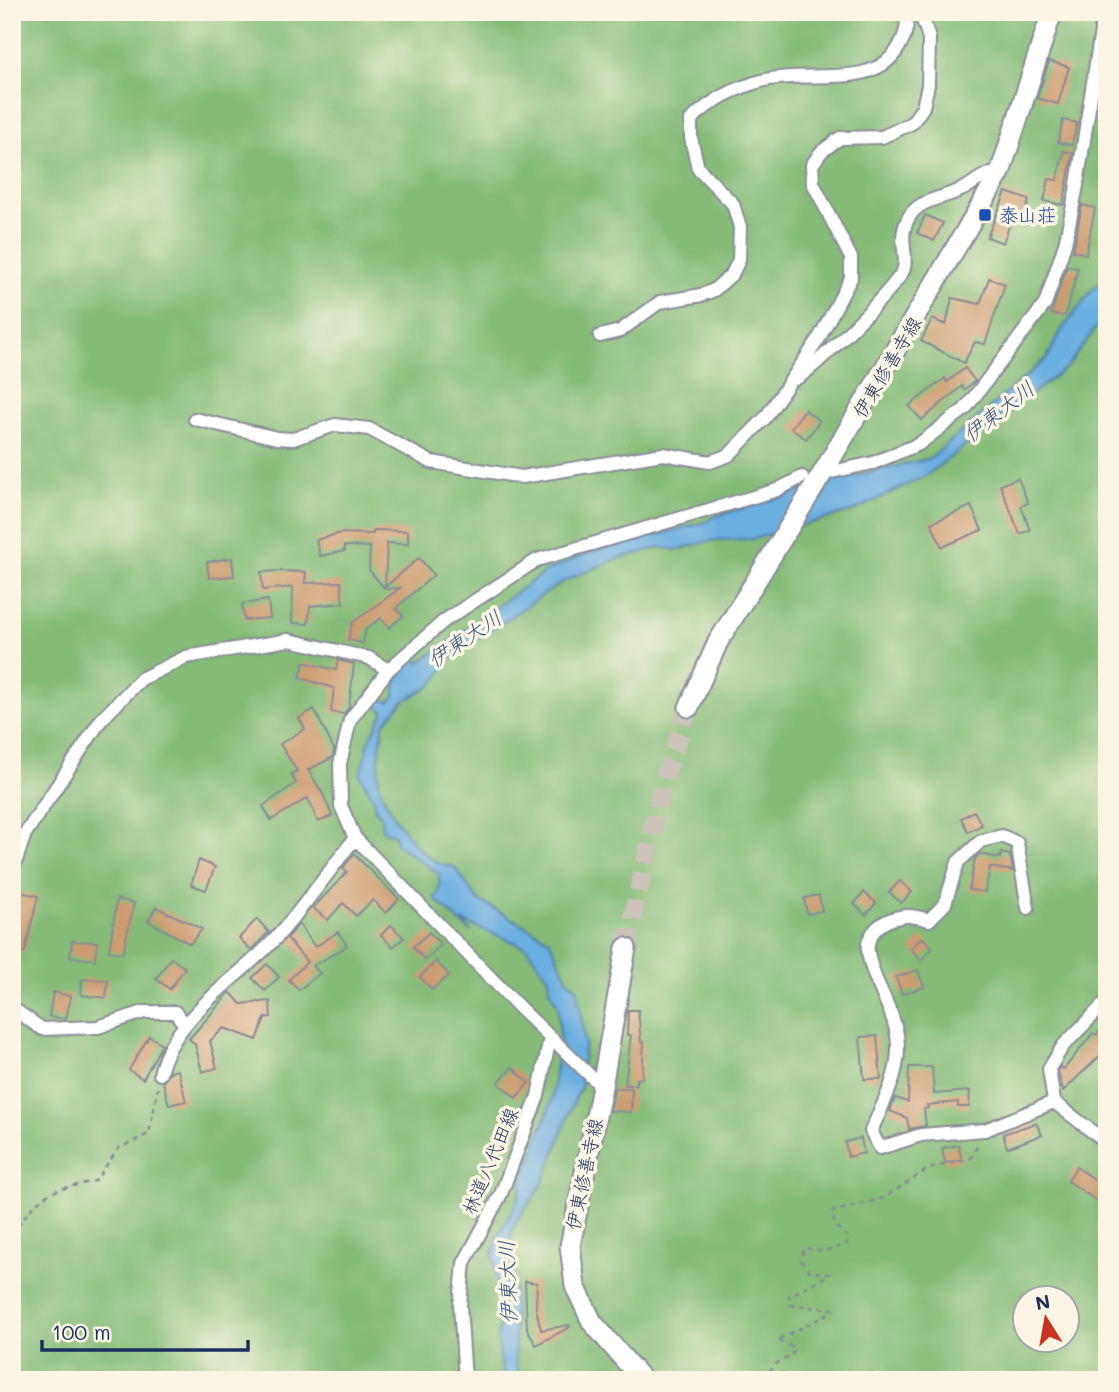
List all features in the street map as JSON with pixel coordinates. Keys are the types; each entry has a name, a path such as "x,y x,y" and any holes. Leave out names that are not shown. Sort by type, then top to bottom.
{"main road":[{"name":"伊東修善寺線","path":"689,707 718,642 806,484 822,474 1000,173 1052,12"},
{"name":"伊東修善寺線","path":"626,948 602,1087 570,1245 575,1286 592,1322 642,1380"}],"street":[{"path":"600,336 620,331 660,302 702,295 714,290 732,274 739,260 740,227 733,204 698,168 691,138 691,120 710,101 766,80 874,72 894,59 906,35 906,12"},
{"path":"195,419 277,438 293,439 335,425 369,429 431,462 522,477 663,454 710,462 729,454 766,417 818,340 851,278 851,258 813,184 812,165 821,152 840,138 882,137 912,123 923,107 928,85 929,38 920,12"},
{"path":"822,474 873,463 919,444 965,409 1045,304 1065,244 1076,191 1104,12"},
{"path":"788,383 800,377 882,298 904,269 903,230 911,212 923,202 967,188 983,174 1000,173"},
{"path":"602,1087 550,1038 355,838 341,806 340,764 350,720 388,670 444,621 537,561 777,490 806,484"},
{"path":"12,872 25,834 94,731 141,679 186,657 289,640 369,658 388,670"},
{"path":"1028,908 1017,843 1002,836 981,841 958,862 945,904 929,920 908,914 878,926 871,936 867,949 890,1010 898,1049 888,1093 872,1131 880,1148 921,1135 985,1130 1054,1102"},
{"path":"160,1074 164,1054 186,1025 275,938 355,838"},
{"path":"1107,1001 1063,1045 1049,1069 1054,1102 1107,1143"},
{"path":"12,1009 42,1029 98,1027 144,1012 175,1013 186,1025"},
{"name":"林道八代田線","path":"465,1380 460,1305 464,1263 502,1195 538,1096 550,1038"}],"path":[{"path":"12,1234 30,1209 48,1192 95,1181 119,1149 149,1134 160,1074"},
{"path":"894,1380 882,1375 845,1371 811,1376 769,1372 780,1360 791,1357 795,1348 777,1340 823,1317 833,1309 790,1305 789,1296 830,1273 810,1271 801,1261 804,1248 823,1251 846,1245 849,1238 835,1226 832,1212 884,1198 928,1169 971,1158 985,1130"}],"green space":[{"path":"12,12 1107,12 1107,1380 12,1380"}],"water":[{"name":"伊東大川","path":"1107,270 1107,313 1067,367 927,475 854,511 753,539 714,540 676,550 661,547 617,559 564,581 455,654 432,685 403,702 384,723 379,755 379,781 384,798 399,824 432,859 443,865 454,866 478,900 549,939 568,980 577,988 585,1044 580,1078 582,1086 543,1182 512,1231 515,1359 520,1380 504,1380 497,1338 501,1318 493,1254 497,1237 518,1200 527,1163 533,1159 535,1145 550,1105 557,1060 561,1057 558,1006 550,991 549,978 526,947 464,922 471,932 434,898 439,891 439,874 397,845 394,834 382,830 381,816 374,808 375,801 360,775 369,741 384,711 376,705 380,699 389,702 395,696 398,678 403,669 417,657 419,663 546,571 590,552 706,522 713,517 842,479 931,458 1047,358 1061,331 1093,289 1102,283"}],"building":[{"path":"1049,61 1069,67 1058,104 1037,98"},
{"path":"1063,120 1077,123 1072,145 1058,142"},
{"path":"1064,151 1073,153 1063,205 1044,201 1049,179 1057,180"},
{"path":"1006,192 1029,200 1023,218 1013,215 1003,243 987,237"},
{"path":"1082,205 1095,208 1086,254 1073,251"},
{"path":"925,215 943,223 934,241 917,233"},
{"path":"1067,266 1078,268 1065,316 1051,314"},
{"path":"989,278 1005,284 985,344 975,342 964,363 921,341 932,319 946,325 952,298 980,304"},
{"path":"965,368 975,381 964,390 962,386 922,420 909,406 945,378 947,382"},
{"path":"805,410 820,421 806,439 791,428"},
{"path":"1018,478 1028,503 1021,506 1030,530 1020,534 1000,485"},
{"path":"971,506 982,530 942,547 931,523"},
{"path":"374,530 408,531 408,544 387,543 385,587 419,558 434,575 396,608 403,616 389,628 381,618 366,629 363,643 348,640 352,623 400,588 385,589 369,570 370,547 344,546 345,551 320,556 316,540 341,533 373,534"},
{"path":"232,558 234,576 209,578 207,562"},
{"path":"261,572 306,572 305,583 341,582 343,603 310,606 308,624 292,623 293,587 263,590"},
{"path":"268,600 270,618 244,620 242,604"},
{"path":"338,660 354,664 349,707 344,714 331,712 334,688 300,678 304,662 336,670"},
{"path":"314,709 334,749 333,757 308,770 323,794 332,816 318,822 308,798 271,820 263,806 296,783 291,774 297,771 280,744 305,729 299,718"},
{"path":"974,811 982,825 968,832 961,818"},
{"path":"1001,853 1010,855 1013,871 990,867 985,892 969,890 975,858 980,854 1000,858"},
{"path":"354,854 399,899 386,913 373,900 356,916 343,903 328,920 313,908 347,872 343,868"},
{"path":"199,860 215,867 206,890 191,885"},
{"path":"900,881 912,892 901,903 889,892"},
{"path":"20,892 38,896 25,952 12,950 12,924 15,924"},
{"path":"864,892 876,903 866,915 854,904"},
{"path":"819,895 822,911 807,914 804,898"},
{"path":"117,899 134,903 123,953 109,951"},
{"path":"156,907 202,929 190,944 148,921"},
{"path":"257,919 269,932 251,950 239,938"},
{"path":"299,924 315,947 338,932 347,946 313,966 320,973 299,990 289,980 307,962 287,938"},
{"path":"391,925 404,938 393,947 381,935"},
{"path":"429,932 441,945 425,960 413,947"},
{"path":"922,937 933,948 921,960 911,949"},
{"path":"72,941 97,942 95,960 70,957"},
{"path":"171,958 185,968 170,989 156,979"},
{"path":"436,961 449,975 432,990 420,977"},
{"path":"267,964 279,977 265,991 252,978"},
{"path":"918,970 924,987 902,994 896,977"},
{"path":"82,979 108,980 106,998 81,995"},
{"path":"53,992 71,996 66,1019 49,1017"},
{"path":"230,992 241,1004 270,1001 271,1017 265,1018 257,1040 224,1028 210,1041 217,1068 202,1072 195,1044 189,1039"},
{"path":"628,1010 638,1010 641,1042 644,1042 642,1078 637,1079 637,1084 625,1085 631,1035 627,1035"},
{"path":"1107,1024 1107,1049 1063,1091 1058,1071 1061,1067 1064,1069 1093,1033 1096,1035"},
{"path":"149,1036 162,1044 143,1079 129,1070"},
{"path":"877,1036 881,1079 864,1079 860,1037"},
{"path":"512,1067 529,1083 516,1098 498,1083"},
{"path":"909,1067 932,1067 934,1094 970,1091 969,1107 958,1107 958,1102 927,1105 928,1108 924,1109 926,1126 909,1129 907,1118 890,1111 895,1098 908,1102"},
{"path":"178,1070 186,1101 169,1105 163,1082 170,1072"},
{"path":"614,1088 632,1088 631,1112 610,1111"},
{"path":"1036,1123 1042,1135 1007,1148 1003,1134"},
{"path":"861,1138 864,1153 848,1157 845,1142"},
{"path":"959,1145 961,1160 945,1163 942,1148"},
{"path":"1076,1167 1099,1182 1107,1171 1107,1208 1068,1181"},
{"path":"525,1281 537,1283 536,1308 541,1330 570,1327 536,1345 527,1329"}],"tunnel":[{"path":"626,948 663,782 689,707"}],"place":[{"name":"泰山荘","path":"985,215"}]}
